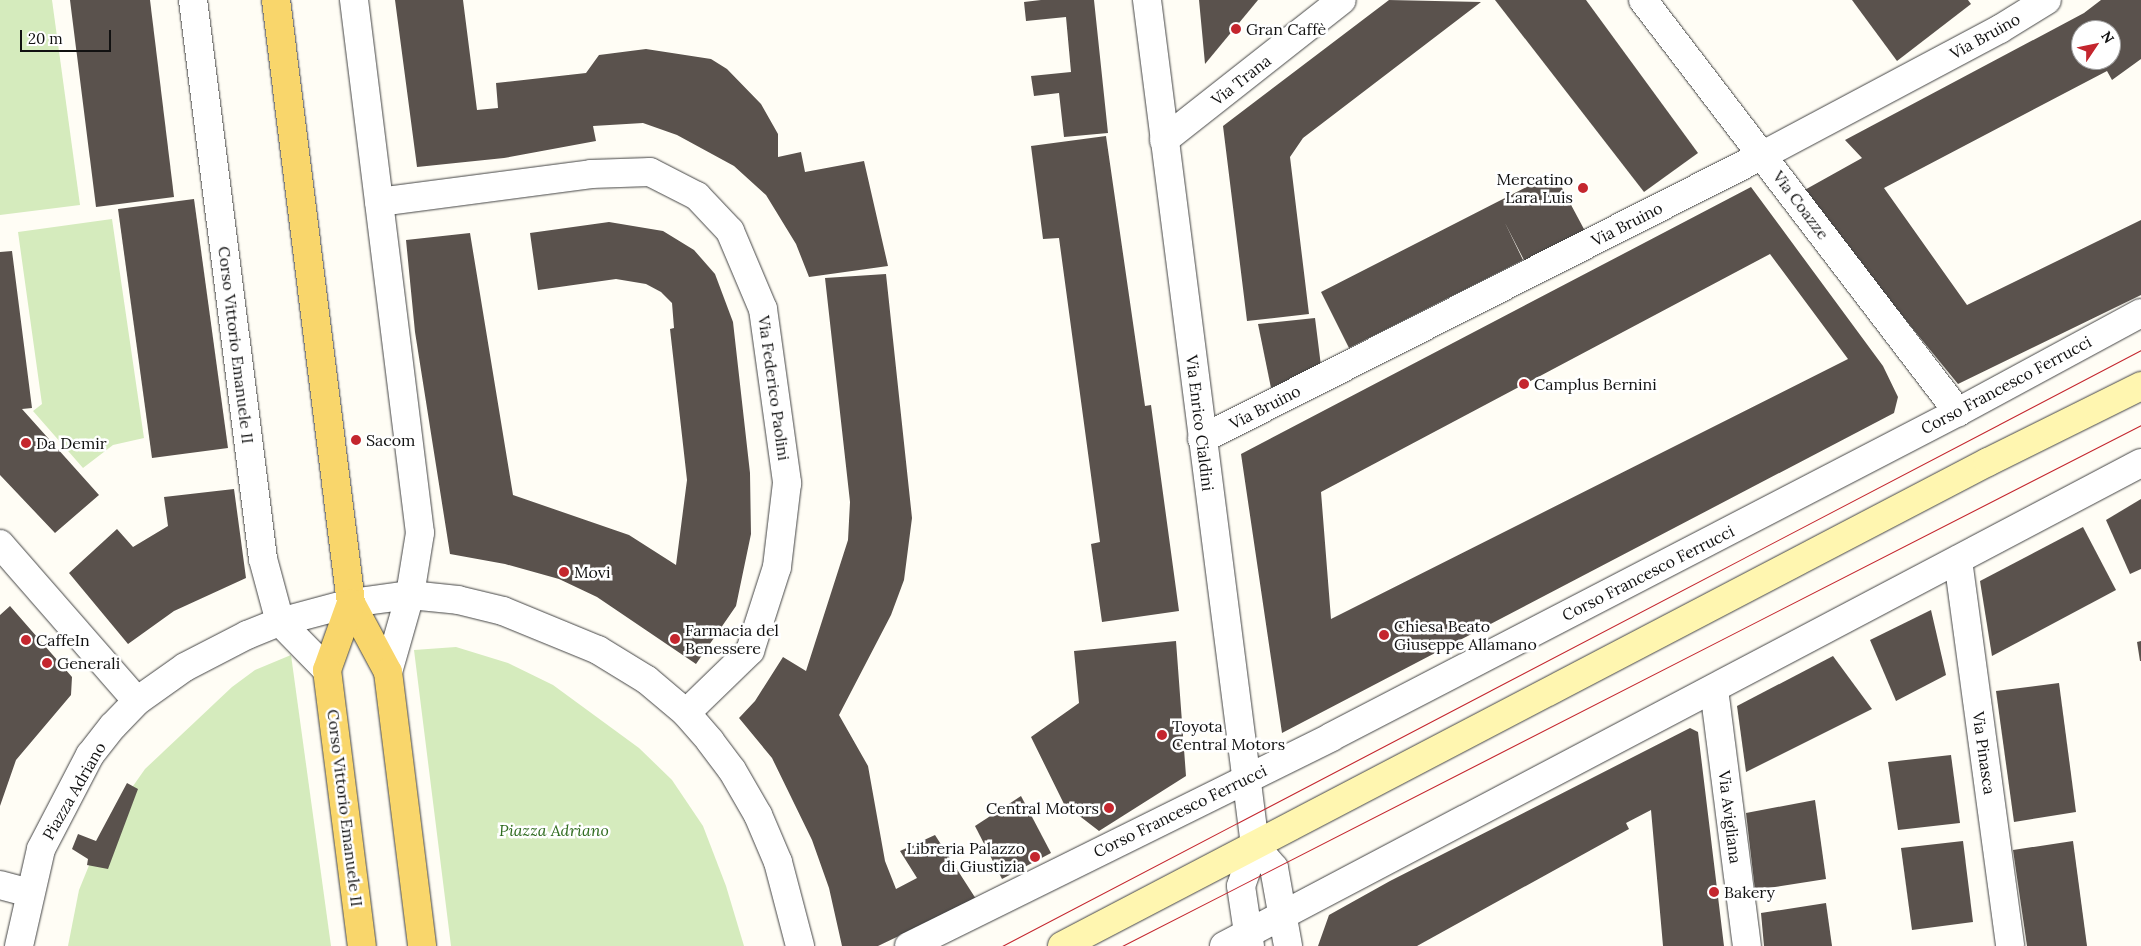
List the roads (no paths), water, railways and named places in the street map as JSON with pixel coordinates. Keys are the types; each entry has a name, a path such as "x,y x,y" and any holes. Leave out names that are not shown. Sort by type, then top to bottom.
{"main road":[{"name":"Corso Vittorio Emanuele II","path":"276,0 351,603 388,672 422,946"},
{"path":"1062,946 1988,462 2141,386"},
{"name":"Corso Vittorio Emanuele II","path":"351,603 327,670 362,946"}],"street":[{"name":"Corso Vittorio Emanuele II","path":"193,0 263,559 280,622 327,670"},
{"name":"Corso Vittorio Emanuele II","path":"354,0 420,533 410,595 388,672"},
{"name":"Via Enrico Cialdini","path":"1147,0 1255,846"},
{"name":"Via Trana","path":"1164,140 1342,0"},
{"name":"Via Coazze","path":"1643,0 1958,412"},
{"name":"Via Bruino","path":"1202,439 1763,155 2000,30 2047,0"},
{"name":"Via Federico Paolini","path":"379,202 591,174 650,172 697,196 730,231 764,309 787,483 778,567 750,650 686,714"},
{"name":"Corso Francesco Ferrucci","path":"909,946 1331,737 1958,412 2141,313"},
{"path":"1224,946 1249,939 1284,915 2141,463"},
{"path":"0,544 137,701"},
{"name":"Via Pinasca","path":"1958,560 2010,946"},
{"name":"Piazza Adriano","path":"19,946 28,893 41,849 90,755 137,701 186,667 280,622 351,603 410,595 458,600 503,611 552,629 598,650 647,680 686,714 732,770 758,815 778,862 800,946"},
{"name":"Via Avigliana","path":"1714,689 1747,946"},
{"path":"1249,939 1241,886 1255,846 1274,868 1284,915 1288,946"},
{"path":"0,884 28,893"}],"tram line":[{"path":"1002,946 2141,350"},
{"path":"1122,946 2141,425"}],"place":[{"name":"Gran Caffè","path":"1236,29"},
{"name":"Mercatino Lara Luis","path":"1583,188"},
{"name":"Camplus Bernini","path":"1524,384"},
{"name":"Sacom","path":"356,440"},
{"name":"Da Demir","path":"26,443"},
{"name":"Movi","path":"564,572"},
{"name":"Chiesa Beato Giuseppe Allamano","path":"1384,635"},
{"name":"Farmacia del Benessere","path":"675,639"},
{"name":"CaffeIn","path":"26,640"},
{"name":"Generali","path":"47,663"},
{"name":"Toyota Central Motors","path":"1162,735"},
{"name":"Central Motors","path":"1109,808"},
{"name":"Libreria Palazzo di Giustizia","path":"1035,857"},
{"name":"Bakery","path":"1714,892"}]}
